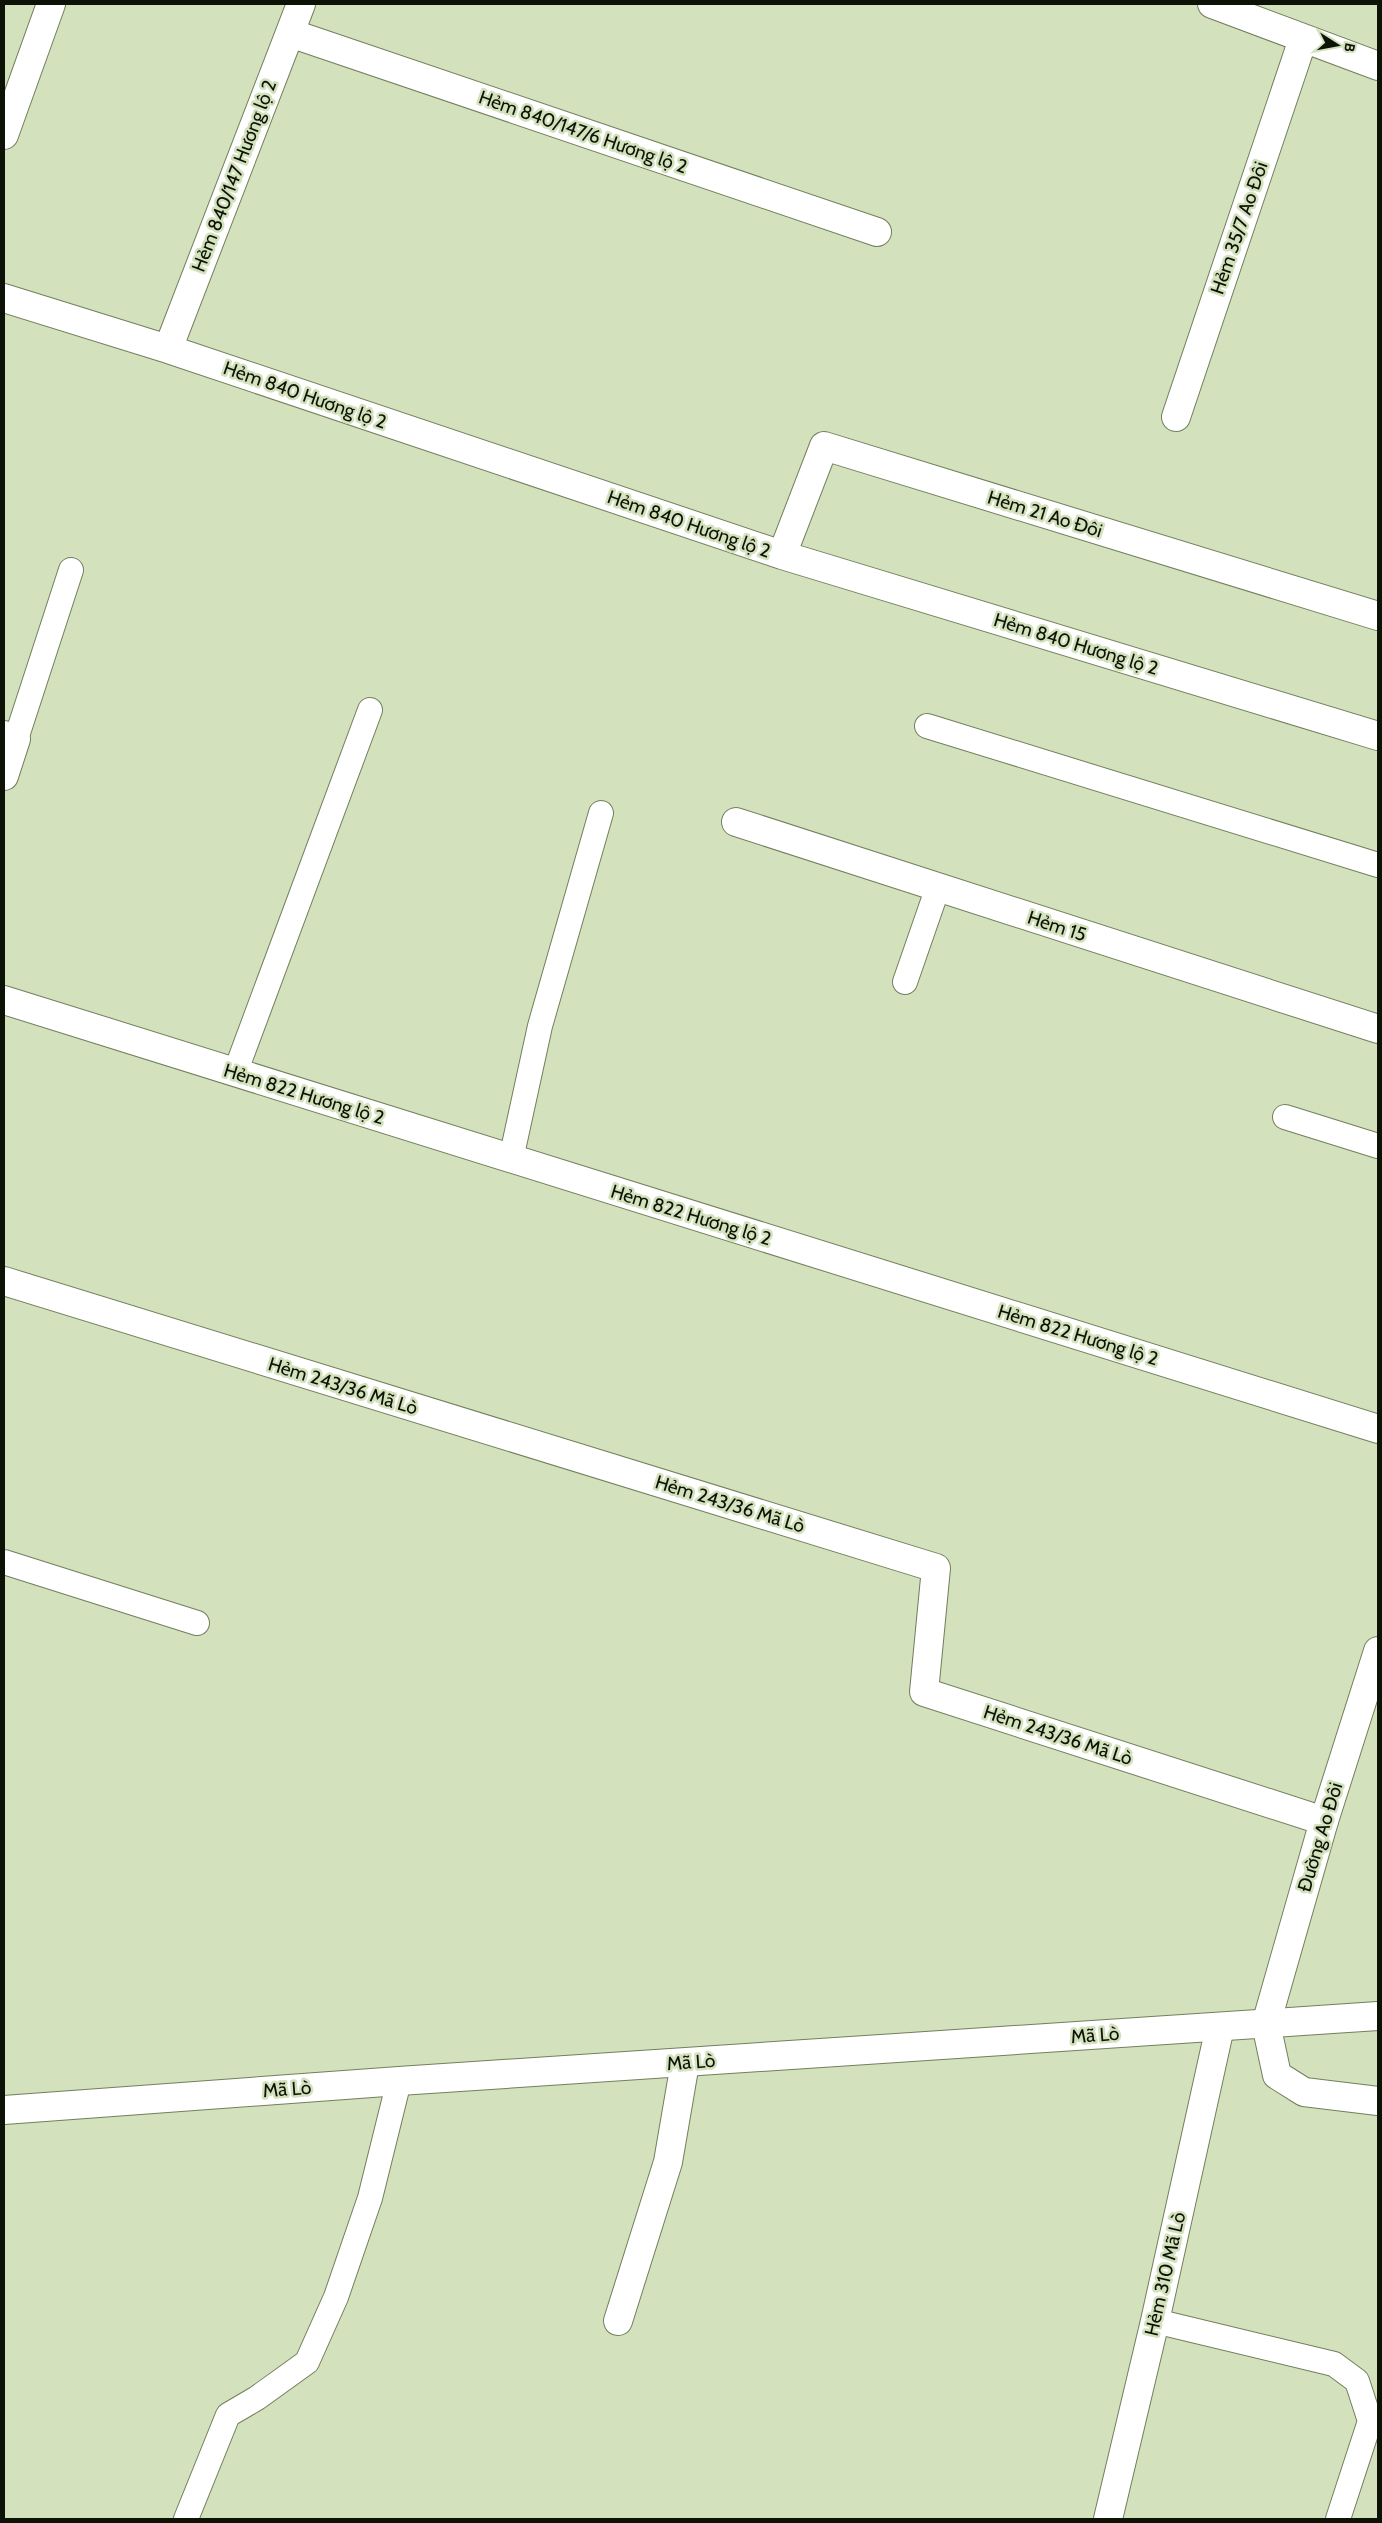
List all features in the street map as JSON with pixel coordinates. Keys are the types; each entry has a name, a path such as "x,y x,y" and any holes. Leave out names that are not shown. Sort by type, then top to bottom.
{"street":[{"path":"4,135 51,4"},
{"name":"Hẻm 840/147 Hương lộ 2","path":"168,349 301,4"},
{"path":"1212,4 1378,66"},
{"name":"Hẻm 840/147/6 Hương lộ 2","path":"290,32 877,232"},
{"name":"Hẻm 35/7 Ao Đôi","path":"1176,417 1303,39"},
{"name":"Hẻm 840 Hương lộ 2","path":"4,298 168,349 782,555 1378,736"},
{"name":"Hẻm 21 Ao Đôi","path":"782,555 824,446 1378,616"},
{"path":"4,776 10,737"},
{"name":"Hẻm 15","path":"736,822 1378,1029"},
{"name":"Hẻm 822 Hương lộ 2","path":"4,1000 1378,1429"},
{"name":"Hẻm 243/36 Mã Lò","path":"4,1281 936,1568 924,1692 1324,1821"},
{"name":"Đường Ao Đôi","path":"1266,2024 1324,1821 1378,1651"},
{"name":"Mã Lò","path":"4,2110 399,2081 1378,2016"},
{"path":"1266,2024 1277,2075 1304,2092 1378,2101"},
{"name":"Hẻm 310 Mã Lò","path":"1108,2519 1155,2321 1220,2027"},
{"path":"618,2321 668,2162 685,2063"}],"lane":[{"path":"10,737 71,570"},
{"path":"235,1073 370,710"},
{"path":"927,726 1378,866"},
{"path":"511,1159 540,1026 602,813"},
{"path":"905,982 938,888"},
{"path":"1285,1117 1378,1146"},
{"path":"4,1562 197,1623"},
{"path":"186,2519 228,2415 257,2398 307,2362 336,2297 370,2198 399,2081"},
{"path":"1155,2321 1334,2364 1357,2381 1370,2421 1370,2449 1338,2519"}]}
